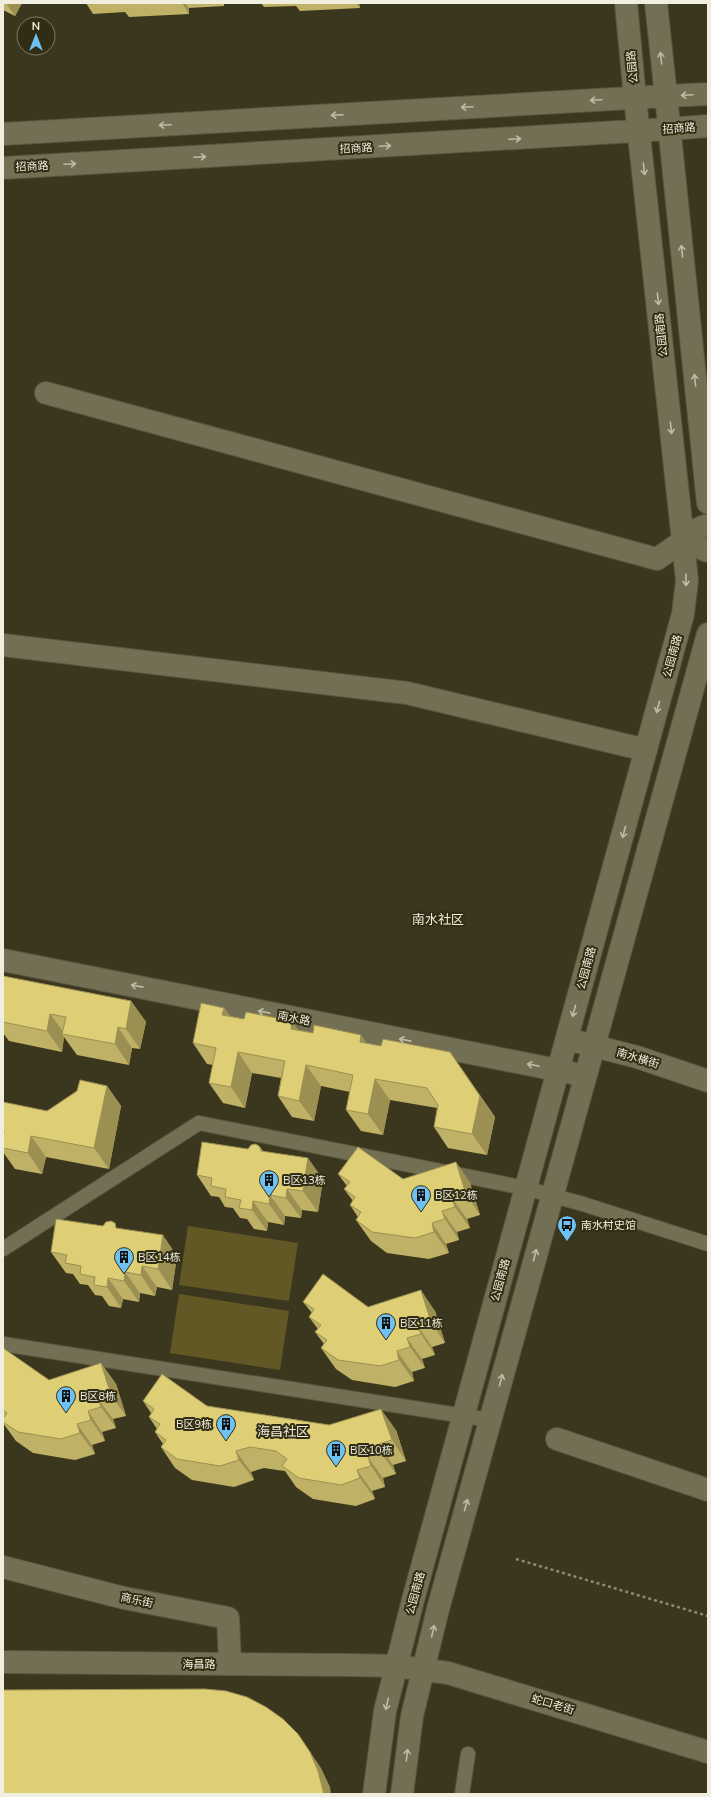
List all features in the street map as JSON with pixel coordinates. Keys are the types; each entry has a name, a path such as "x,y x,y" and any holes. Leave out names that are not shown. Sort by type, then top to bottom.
{"street":[{"name":"公园路","path":"626,3 640,131"},
{"path":"656,3 708,503"},
{"path":"3,134 708,94"},
{"name":"招商路","path":"3,168 708,126"},
{"name":"公园南路","path":"374,1794 385,1711 396,1666 525,1188 683,614 687,581 640,131"},
{"path":"46,393 658,559 683,542 690,533 700,527 708,525"},
{"path":"683,542 708,551"},
{"path":"402,1794 412,1716 438,1609 551,1195 708,634"},
{"path":"3,645 407,693 646,750"},
{"name":"南水路","path":"3,960 585,1076"},
{"name":"南水横街","path":"566,1039 637,1057 708,1081"},
{"path":"557,1439 708,1490"},
{"name":"商乐街","path":"3,1567 124,1598 228,1618 230,1664"},
{"name":"海昌路","path":"3,1662 396,1666"},
{"name":"蛇口老街","path":"396,1666 424,1669 478,1681 708,1752"}],"lane":[{"path":"3,1249 199,1123 525,1188 708,1244"},
{"path":"3,1344 490,1420"},
{"path":"462,1794 468,1754"}],"path":[{"path":"516,1559 708,1616"}],"shaded area":[{"path":"188,1226 298,1243 289,1301 179,1285"},
{"path":"179,1294 289,1311 280,1370 170,1353"}],"building":[{"path":"3,976 131,1001 126,1029 118,1027 115,1044 62,1034 66,1017 50,1014 47,1031 3,1022"},
{"path":"201,1003 224,1008 222,1015 244,1019 246,1012 292,1021 291,1029 313,1033 314,1025 361,1035 360,1042 381,1046 383,1039 450,1052 480,1096 472,1134 434,1127 438,1105 427,1088 375,1079 368,1114 346,1110 353,1075 306,1065 299,1101 278,1096 285,1061 238,1052 231,1087 209,1083 216,1048 193,1043"},
{"path":"80,1080 107,1086 94,1148 31,1136 28,1153 3,1148 3,1102 47,1111 77,1091"},
{"path":"202,1142 248,1149 251,1145 256,1144 260,1147 261,1151 308,1158 303,1191 287,1189 286,1198 270,1195 269,1204 253,1201 252,1210 239,1208 241,1200 225,1197 226,1189 211,1186 212,1178 197,1175"},
{"path":"358,1147 403,1179 456,1162 466,1194 452,1198 455,1207 442,1211 445,1219 432,1223 434,1232 415,1238 372,1232 356,1220 361,1212 350,1205 355,1197 344,1189 350,1182 338,1174"},
{"path":"56,1219 103,1226 106,1222 111,1221 115,1223 116,1228 163,1235 158,1269 142,1266 141,1275 125,1272 124,1281 108,1278 107,1287 94,1285 95,1277 80,1274 81,1266 65,1263 67,1255 51,1252"},
{"path":"323,1274 368,1307 421,1290 431,1322 418,1326 421,1334 407,1338 410,1347 397,1351 399,1360 380,1366 338,1360 321,1348 327,1340 315,1332 321,1325 309,1317 314,1309 303,1302"},
{"path":"3,1348 49,1380 101,1363 111,1395 98,1399 101,1407 88,1411 91,1420 77,1424 80,1433 61,1439 18,1432 3,1422 3,1419 7,1413 3,1410"},
{"path":"162,1374 207,1406 329,1425 381,1409 392,1440 379,1444 381,1453 368,1457 371,1466 357,1470 360,1478 341,1485 299,1478 282,1466 287,1459 276,1451 250,1447 236,1451 239,1460 220,1466 177,1459 161,1447 166,1440 155,1432 160,1424 149,1417 154,1409 143,1401"},
{"path":"205,1689 226,1691 247,1697 266,1707 283,1719 298,1734 310,1752 318,1771 324,1794 3,1794 3,1690"}],"place":[{"name":"B区13栋","path":"269,1197"},
{"name":"B区12栋","path":"421,1212"},
{"name":"南水村史馆","path":"567,1242"},
{"name":"B区14栋","path":"124,1274"},
{"name":"B区11栋","path":"386,1340"},
{"name":"B区8栋","path":"66,1413"},
{"name":"B区9栋","path":"226,1441"},
{"name":"B区10栋","path":"336,1467"}],"district":[{"name":"南水社区","path":"438,919"},
{"name":"海昌社区","path":"283,1431"}]}
